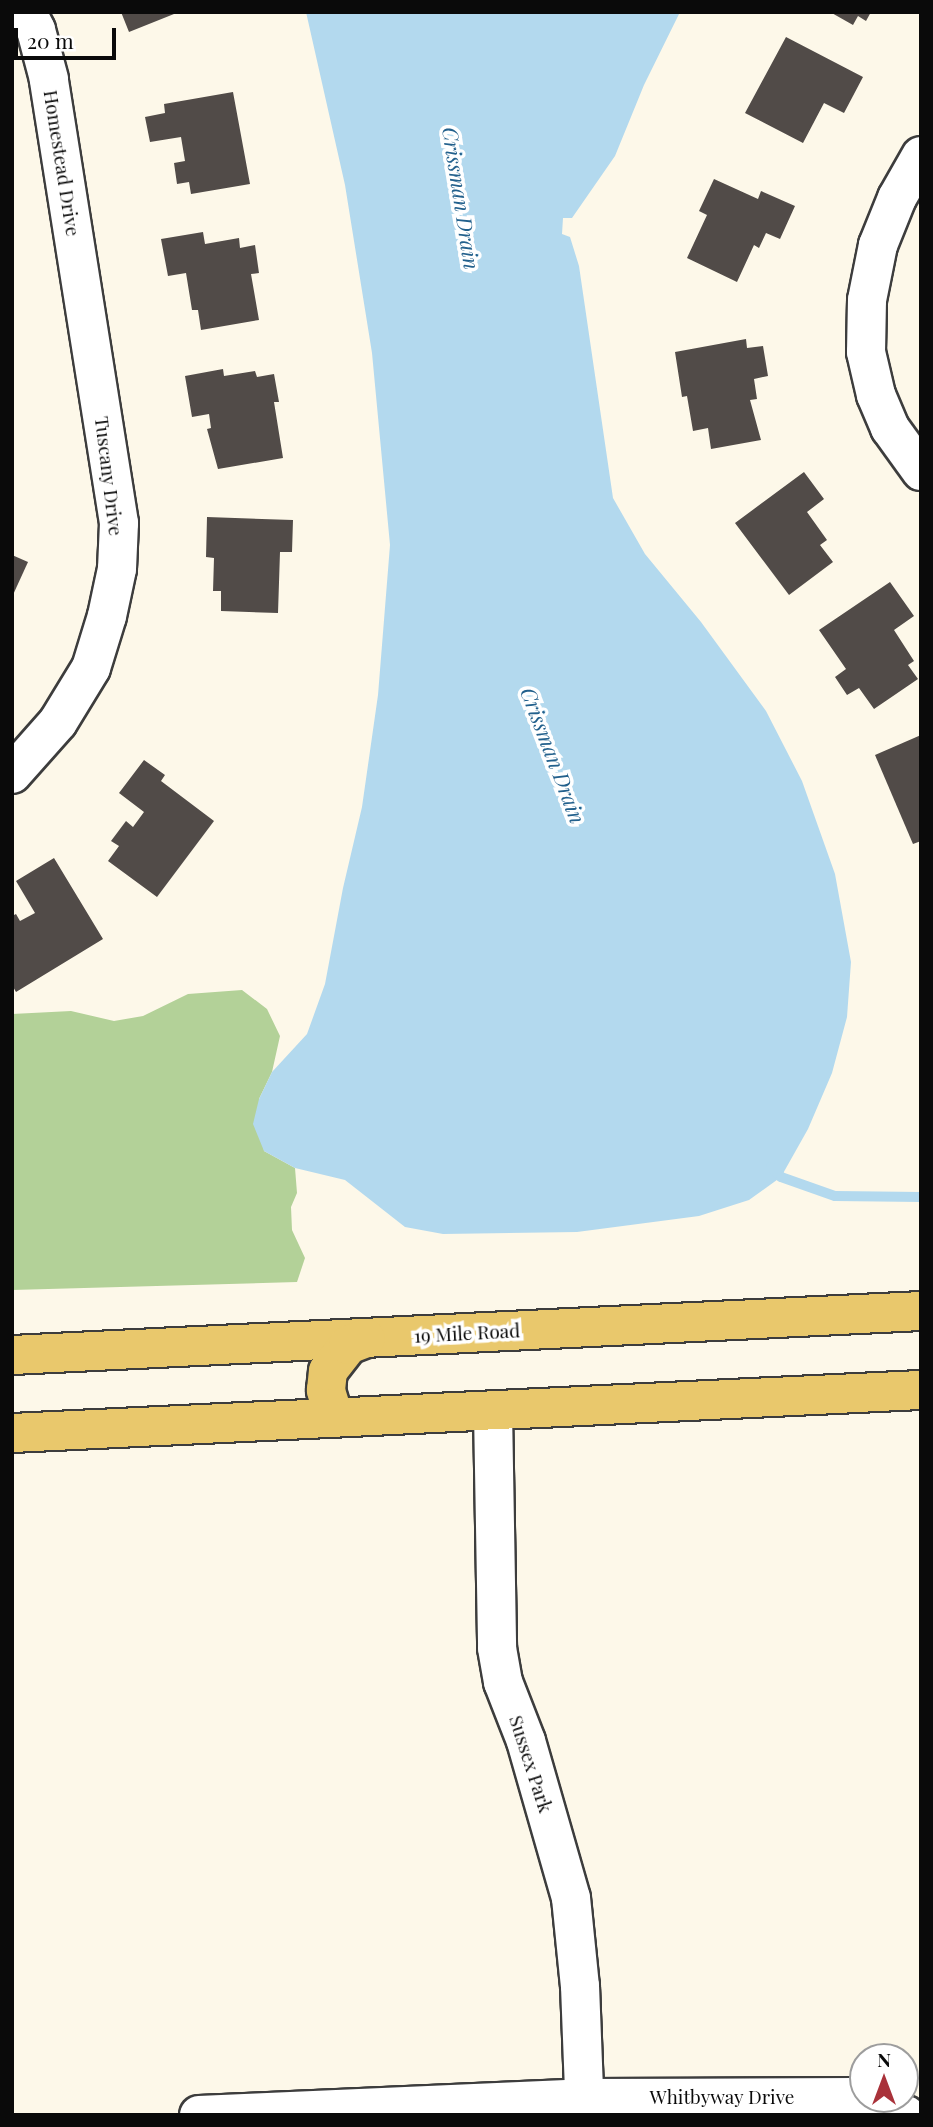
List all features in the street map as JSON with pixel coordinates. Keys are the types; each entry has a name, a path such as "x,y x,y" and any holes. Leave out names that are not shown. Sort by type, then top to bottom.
{"main road":[{"name":"19 Mile Road","path":"12,1355 921,1311"},
{"path":"334,1417 326,1391 328,1371 348,1345 366,1338"},
{"path":"12,1433 921,1390"}],"street":[{"name":"Homestead Drive","path":"27,12 36,30 49,79 86,316"},
{"path":"921,156 897,198 878,245 867,300 866,352 876,395 890,428 921,471"},
{"name":"Tuscany Drive","path":"12,774 58,722 91,668 107,616 117,569 119,523 86,316"},
{"name":"Sussex Park","path":"494,1411 497,1648 503,1682 526,1741 571,1898 580,1986 585,2106"},
{"name":"Whitbyway Drive","path":"199,2115 855,2097 906,2115"}],"green space":[{"path":"242,990 267,1009 280,1036 272,1072 259,1099 264,1151 295,1168 297,1193 291,1207 292,1230 305,1258 297,1282 12,1290 12,1014 71,1011 114,1021 143,1016 188,994"}],"water":[{"path":"306,12 680,12 644,85 615,156 572,218 563,218 562,234 570,237 579,266 613,498 645,554 701,622 766,711 802,781 835,874 851,962 847,1017 832,1073 808,1129 781,1177 749,1200 699,1216 577,1232 443,1234 405,1227 345,1180 295,1168 264,1151 253,1124 259,1099 272,1072 307,1034 325,984 362,807 378,695 390,545 372,353 345,185"}],"building":[{"path":"121,12 179,12 129,32"},
{"path":"830,12 871,12 866,21 858,16 853,25"},
{"path":"786,37 863,77 844,113 824,103 803,143 745,113"},
{"path":"233,92 250,184 191,194 189,182 177,184 174,163 185,161 181,137 150,142 145,117 165,113 164,104"},
{"path":"714,179 758,199 761,191 795,206 780,239 766,233 759,248 754,245 737,282 687,258 707,215 699,211"},
{"path":"203,232 205,244 239,238 240,248 255,245 259,273 251,274 259,320 201,330 198,310 192,310 186,273 168,276 161,239"},
{"path":"746,339 747,348 763,346 768,376 754,379 757,399 750,400 761,440 711,449 708,428 693,431 687,396 682,397 675,352"},
{"path":"223,369 224,376 255,371 257,377 274,374 279,402 274,402 283,458 218,469 207,429 211,428 209,414 192,417 185,376"},
{"path":"804,472 824,499 807,512 827,540 820,545 833,562 789,595 735,523"},
{"path":"207,517 293,520 292,552 280,552 278,613 221,611 221,591 213,591 214,558 206,557"},
{"path":"12,555 28,562 12,597"},
{"path":"890,582 914,616 894,630 914,661 908,665 918,679 874,709 859,688 847,695 835,677 846,669 819,630"},
{"path":"921,735 921,841 913,844 875,755"},
{"path":"144,760 165,775 161,781 214,821 157,897 108,861 119,846 111,841 126,821 133,827 144,812 119,793"},
{"path":"54,858 103,939 16,992 12,985 12,916 16,914 20,921 35,913 16,881"}],"waterway":[{"name":"Crissman Drain","path":"771,1167 781,1177 835,1196 921,1197"}]}
